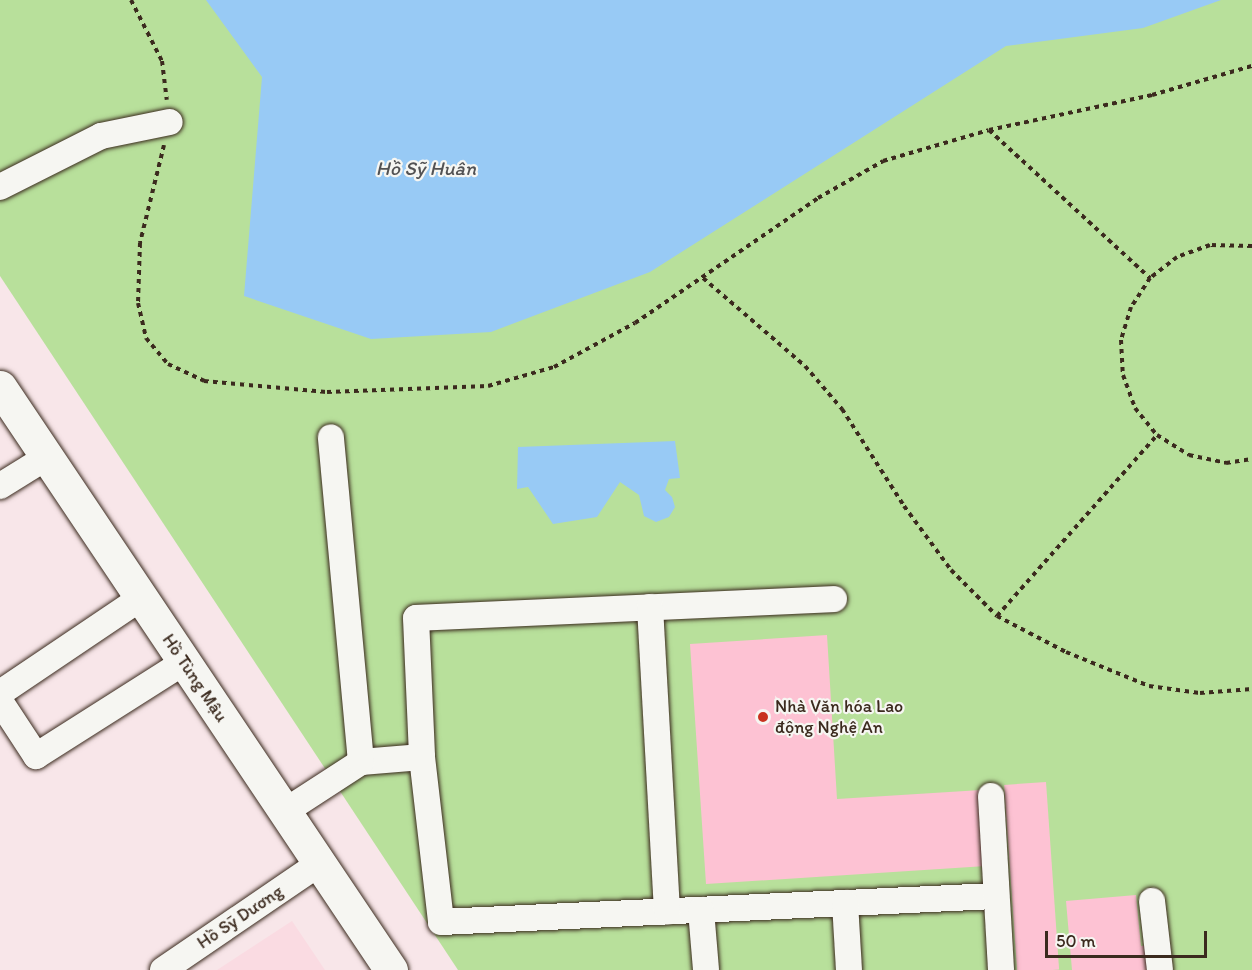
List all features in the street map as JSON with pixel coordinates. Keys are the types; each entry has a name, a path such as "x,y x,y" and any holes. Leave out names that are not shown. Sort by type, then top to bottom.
{"main road":[{"name":"Hồ Tùng Mậu","path":"0,387 317,865 390,970"}],"street":[{"path":"0,187 101,136 170,122"},
{"path":"331,437 361,762"},
{"path":"0,486 47,457"},
{"path":"0,693 141,598"},
{"path":"834,599 416,618 422,757 441,922 995,896"},
{"path":"650,607 667,912"},
{"path":"0,701 36,756 184,662"},
{"path":"284,812 361,762 422,757"},
{"path":"991,796 1001,970"},
{"name":"Hồ Sỹ Dương","path":"163,970 317,865"},
{"path":"1152,901 1160,970"},
{"path":"845,903 849,970"},
{"path":"701,910 706,970"}],"path":[{"path":"131,0 162,61 170,122 140,243 138,303 147,338 168,364 204,381 327,392 488,386 554,367 635,322 704,278 818,198 883,161 989,130 1152,96 1252,66"},
{"path":"989,130 1150,278"},
{"path":"1252,246 1210,245 1177,257 1150,278 1131,307 1121,340 1123,375 1135,408 1157,435 1189,455 1226,462 1252,459"},
{"path":"704,278 812,374 842,409 904,506 951,570 997,616 1066,652 1149,686 1200,693 1252,688"},
{"path":"997,616 1157,435"}],"shaded area":[{"path":"292,921 325,970 217,970"}],"green space":[{"path":"0,0 1252,0 1252,970 458,970 0,276"}],"water":[{"name":"Hồ Sỹ Huân","path":"206,0 1221,0 1143,28 1006,46 650,272 491,332 371,339 244,296 262,77"},
{"path":"675,441 680,478 669,479 665,490 672,497 675,507 669,517 656,522 644,516 639,495 620,482 597,517 553,524 528,487 517,489 518,447"}],"building":[{"name":"Nhà Văn hóa Lao động Nghệ An","path":"827,635 837,799 981,790 986,866 706,884 690,644"},
{"path":"1046,782 1059,970 1017,970 1004,785"},
{"path":"1136,895 1141,946 1150,945 1152,970 1072,970 1066,901"}],"place":[{"name":"Nhà Văn hóa Lao động Nghệ An","path":"763,717"}]}
